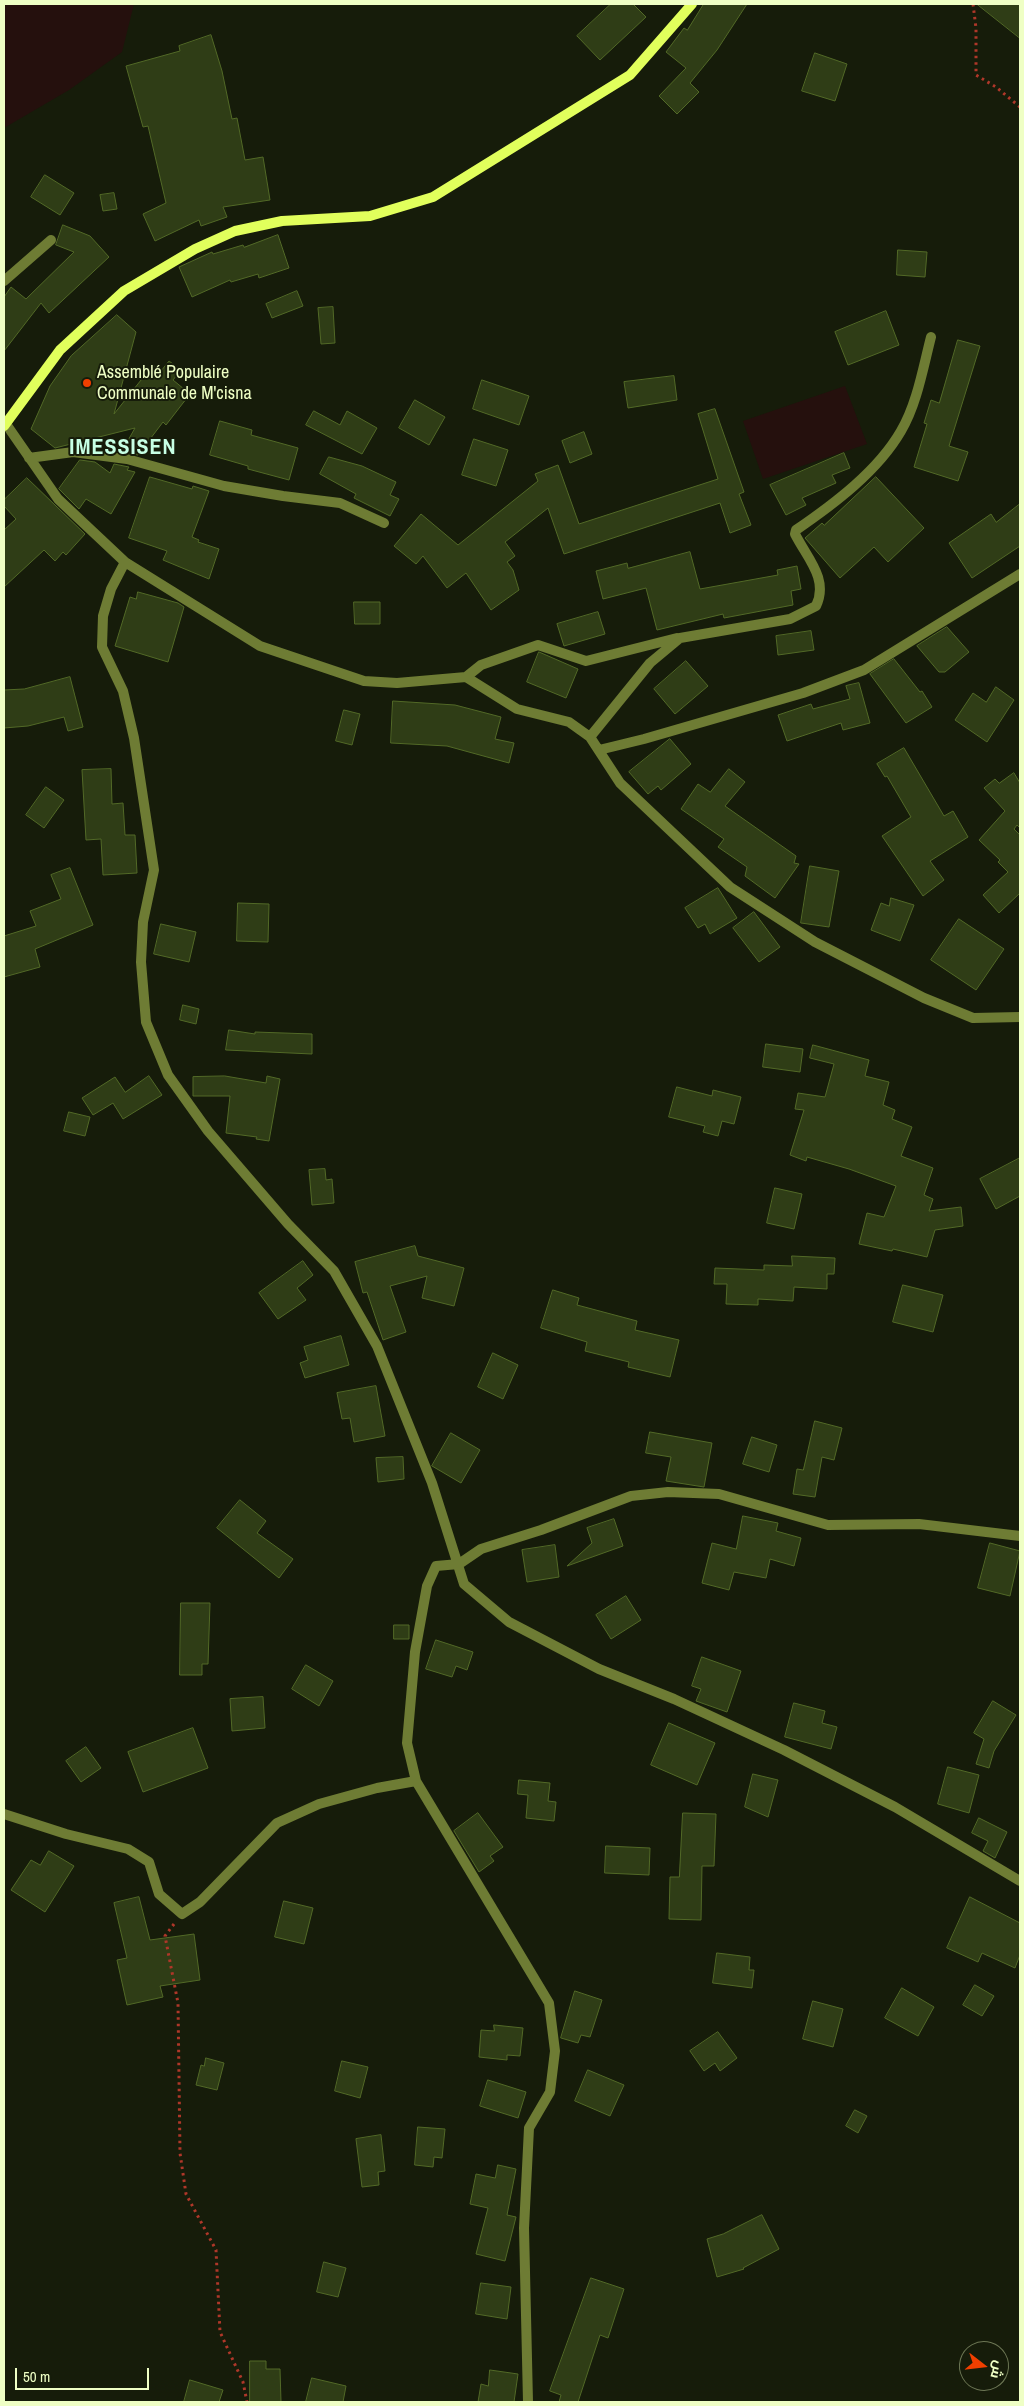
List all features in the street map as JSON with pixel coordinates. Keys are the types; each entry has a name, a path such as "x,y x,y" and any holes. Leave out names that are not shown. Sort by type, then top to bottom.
{"street":[{"path":"692,4 630,75 433,197 370,216 282,221 236,231 195,249 124,290 60,350 4,423 58,499 126,562 260,646 364,681 397,683 466,677 481,665 538,645 586,661 680,638 790,619 816,606 821,589 818,573 795,534 796,530 853,488 901,432 912,407 931,337"},
{"path":"4,281 51,240"},
{"path":"30,458 73,452 127,459 224,486 340,503 384,523"},
{"path":"126,562 111,589 103,616 102,646 123,691 134,738 154,870 143,922 141,962 146,1022 168,1075 208,1131 288,1224 334,1271 377,1346 432,1483 464,1584 509,1622 599,1669 674,1699 784,1750 895,1807 1020,1881"},
{"path":"599,750 644,739 803,693 864,670 1020,574"},
{"path":"590,737 650,663 680,638"},
{"path":"466,677 517,709 569,722 590,737 620,783 730,887 815,942 924,998 973,1018 1020,1017"},
{"path":"528,2402 524,2228 529,2128 550,2092 555,2051 548,2003 416,1781 408,1743 415,1652 428,1586 436,1566 459,1564 481,1550 541,1530 631,1496 668,1492 719,1494 828,1525 919,1524 1020,1536"},
{"path":"4,1814 66,1834 128,1849 149,1862 159,1894 182,1914 207,1895 277,1824 319,1804 377,1788 416,1781"}],"path":[{"path":"973,4 976,28 976,76 996,87 1020,107"},
{"path":"182,1914 165,1936 178,2003 180,2152 186,2194 216,2250 220,2332 243,2382 247,2402"}],"shaded area":[{"path":"4,4 134,4 122,52 69,90 4,128"},
{"path":"845,386 867,444 763,479 743,421"}],"building":[{"path":"611,4 633,4 646,17 600,60 577,36"},
{"path":"704,4 747,4 717,50 690,83 699,92 677,114 659,96 686,68 666,52 684,28 687,30"},
{"path":"977,4 1020,4 1020,38"},
{"path":"211,35 222,71 232,119 237,118 245,160 263,157 270,200 223,207 227,217 201,226 199,220 155,241 143,214 166,203 148,126 143,127 126,66 180,51 179,46"},
{"path":"815,53 847,64 835,101 802,91"},
{"path":"45,175 74,193 60,215 31,197"},
{"path":"114,193 117,209 103,211 100,195"},
{"path":"63,225 90,236 109,257 49,313 41,303 4,351 4,297 11,287 26,299 74,252 56,245"},
{"path":"278,235 289,268 259,278 258,274 231,282 230,280 192,297 179,267 212,252 213,254 243,245 244,247"},
{"path":"898,250 927,252 925,277 897,275"},
{"path":"297,291 303,306 272,318 266,304"},
{"path":"333,307 335,343 321,344 318,308"},
{"path":"886,311 899,345 848,365 835,332"},
{"name":"Assemblé Populaire Communale de M'cisna","path":"117,315 136,332 114,414 153,365 161,371 169,361 181,370 173,380 190,394 166,425 163,422 138,455 122,451 135,428 55,448 31,429 50,386 71,356"},
{"path":"958,340 980,346 949,446 968,452 958,481 914,467 927,424 924,423 931,400 939,403"},
{"path":"674,376 677,400 628,408 624,382"},
{"path":"482,380 529,396 519,425 473,409"},
{"path":"415,400 445,417 429,445 399,428"},
{"path":"715,409 744,492 739,494 751,525 730,533 720,503 564,554 548,508 505,542 515,556 507,562 513,570 519,590 491,610 466,573 447,588 423,556 416,564 394,546 421,514 458,545 538,481 535,474 558,465 579,524 718,479 698,414"},
{"path":"314,411 340,425 347,411 377,428 362,454 306,425"},
{"path":"220,421 252,430 251,435 298,448 289,480 248,469 248,466 210,455"},
{"path":"584,432 592,454 570,463 562,441"},
{"path":"474,439 508,450 496,486 462,475"},
{"path":"844,453 850,468 832,475 836,483 802,498 806,505 786,515 770,485"},
{"path":"329,457 362,466 396,482 390,495 399,499 390,516 354,498 356,494 320,474"},
{"path":"80,460 95,462 110,473 114,464 129,467 127,470 135,472 111,514 86,499 79,509 59,489"},
{"path":"150,477 192,489 193,486 209,491 192,537 199,540 198,542 219,549 209,579 163,560 167,551 129,538"},
{"path":"876,477 924,528 888,562 874,547 840,578 805,538 822,523 824,525"},
{"path":"27,478 85,534 66,555 63,552 55,561 44,550 4,587 4,530 16,519 4,506 4,500"},
{"path":"1020,504 1020,546 972,578 949,543 991,514 996,522"},
{"path":"690,552 700,589 778,575 777,570 797,566 801,589 791,591 793,605 724,618 723,614 657,630 646,588 603,599 596,571 627,563 628,568"},
{"path":"138,592 178,603 184,607 168,662 115,646 130,597 136,599"},
{"path":"354,602 380,602 380,624 355,624"},
{"path":"598,612 605,634 564,646 557,624"},
{"path":"947,627 969,652 945,672 939,672 917,646"},
{"path":"811,631 814,650 778,655 776,636"},
{"path":"539,652 578,669 566,698 527,682"},
{"path":"894,659 920,692 922,691 932,707 906,723 870,674"},
{"path":"686,661 708,686 675,714 654,689"},
{"path":"70,677 83,727 68,731 64,717 28,726 4,728 4,690 24,689"},
{"path":"859,683 870,723 843,730 841,723 787,741 778,715 811,704 813,709 850,699 846,686"},
{"path":"996,687 1014,700 987,742 955,720 973,693 986,702"},
{"path":"393,701 455,705 501,717 495,739 514,743 509,763 447,746 391,743"},
{"path":"344,710 360,714 352,745 336,741"},
{"path":"670,739 691,764 661,790 658,786 648,794 629,772"},
{"path":"904,748 944,816 953,811 968,837 930,861 944,880 923,896 882,836 911,817 887,776 885,777 877,764"},
{"path":"111,769 112,804 123,803 125,835 135,835 137,873 103,875 101,839 86,840 82,770"},
{"path":"729,769 745,782 725,806 796,856 794,863 799,864 775,898 745,876 747,867 718,847 724,839 681,809 698,784 710,792"},
{"path":"1014,773 1020,783 1020,828 1017,825 1014,829 1020,835 1020,893 999,913 983,895 1008,872 998,862 1000,860 979,840 1005,811 984,788 995,779 999,783"},
{"path":"46,787 64,800 44,828 26,815"},
{"path":"810,866 839,871 829,927 801,923"},
{"path":"70,868 93,925 35,949 40,967 4,977 4,936 36,926 30,911 61,899 51,875"},
{"path":"718,888 737,918 710,934 705,924 698,928 685,908"},
{"path":"891,898 914,905 900,941 871,930 881,903 889,906"},
{"path":"238,903 269,904 268,942 237,941"},
{"path":"754,912 780,947 759,962 733,928"},
{"path":"959,919 1004,949 976,990 931,960"},
{"path":"161,924 196,932 189,962 154,954"},
{"path":"183,1005 199,1009 196,1024 180,1020"},
{"path":"229,1030 255,1034 255,1032 312,1034 312,1054 226,1050"},
{"path":"766,1044 803,1049 800,1072 763,1067"},
{"path":"813,1045 869,1060 865,1076 889,1082 883,1105 895,1110 892,1119 912,1127 901,1156 933,1168 924,1195 933,1199 929,1211 961,1207 963,1226 935,1230 927,1257 859,1244 867,1213 884,1217 896,1186 849,1169 807,1157 806,1161 790,1155 804,1110 795,1109 798,1093 825,1097 834,1064 810,1058"},
{"path":"149,1076 162,1095 123,1119 113,1103 93,1115 82,1098 115,1077 125,1092"},
{"path":"225,1076 266,1083 267,1076 280,1079 269,1141 256,1139 257,1137 226,1133 230,1096 193,1096 193,1077"},
{"path":"677,1087 712,1096 713,1090 741,1097 734,1124 722,1121 718,1136 703,1132 705,1126 669,1117"},
{"path":"69,1112 90,1117 85,1136 64,1131"},
{"path":"1020,1158 1020,1196 996,1209 980,1179"},
{"path":"325,1169 326,1180 332,1179 334,1203 312,1205 309,1170"},
{"path":"775,1188 802,1194 794,1229 767,1223"},
{"path":"415,1246 418,1256 464,1268 454,1306 422,1298 427,1276 390,1286 406,1332 383,1340 367,1292 363,1293 355,1262"},
{"path":"792,1256 835,1258 834,1274 827,1274 827,1289 794,1287 793,1301 758,1299 758,1305 726,1304 727,1284 714,1284 715,1268 764,1270 764,1265 792,1266"},
{"path":"303,1261 313,1275 297,1288 306,1300 278,1319 259,1293"},
{"path":"903,1285 943,1295 933,1332 893,1322"},
{"path":"553,1290 579,1298 577,1305 637,1321 635,1330 679,1340 670,1377 628,1367 629,1362 585,1351 587,1342 541,1328"},
{"path":"341,1336 349,1365 305,1378 300,1363 308,1360 304,1347"},
{"path":"493,1353 518,1365 503,1399 478,1387"},
{"path":"376,1386 385,1436 354,1442 350,1418 342,1419 337,1393"},
{"path":"815,1421 842,1428 834,1460 822,1457 815,1497 793,1494 797,1469 803,1470"},
{"path":"650,1432 712,1443 704,1487 666,1481 671,1457 646,1453"},
{"path":"451,1433 480,1450 461,1483 432,1466"},
{"path":"752,1437 777,1445 769,1472 743,1464"},
{"path":"403,1457 404,1479 378,1482 376,1458"},
{"path":"240,1500 266,1521 257,1533 293,1559 279,1578 217,1528"},
{"path":"743,1516 778,1523 776,1531 801,1538 794,1566 770,1559 766,1578 734,1572 729,1590 702,1583 712,1543 736,1549"},
{"path":"614,1519 623,1546 567,1566 592,1543 587,1528"},
{"path":"990,1543 1020,1551 1010,1596 978,1588"},
{"path":"555,1545 559,1577 527,1582 522,1550"},
{"path":"626,1596 641,1620 611,1639 596,1615"},
{"path":"181,1603 210,1603 208,1664 202,1664 202,1675 180,1675"},
{"path":"394,1625 409,1625 409,1639 394,1639"},
{"path":"436,1640 473,1652 467,1670 456,1666 452,1677 426,1669"},
{"path":"702,1657 741,1671 727,1712 696,1701 701,1689 692,1686"},
{"path":"306,1665 333,1681 319,1706 292,1689"},
{"path":"263,1697 265,1728 232,1731 230,1699"},
{"path":"993,1701 1016,1715 994,1751 989,1768 976,1764 984,1739 974,1733"},
{"path":"794,1703 825,1711 822,1723 837,1727 831,1749 785,1737"},
{"path":"669,1723 715,1743 697,1785 651,1765"},
{"path":"193,1728 208,1768 143,1792 128,1752"},
{"path":"86,1747 101,1768 81,1782 66,1761"},
{"path":"948,1767 979,1775 969,1813 938,1804"},
{"path":"753,1774 778,1780 768,1817 745,1807"},
{"path":"519,1780 550,1783 548,1801 556,1802 554,1821 526,1818 528,1795 518,1794"},
{"path":"478,1813 503,1847 490,1856 494,1861 479,1872 454,1831"},
{"path":"683,1813 716,1814 714,1866 702,1866 701,1920 669,1919 670,1877 679,1877"},
{"path":"979,1818 1007,1832 995,1858 983,1851 988,1841 972,1833"},
{"path":"606,1846 650,1848 649,1875 605,1873"},
{"path":"49,1851 74,1866 45,1912 11,1890 31,1860 40,1865"},
{"path":"139,1897 150,1940 194,1934 200,1980 160,1986 163,1997 127,2005 117,1960 127,1958 114,1903"},
{"path":"970,1897 1020,1923 1020,1955 1015,1968 982,1953 978,1962 947,1948"},
{"path":"284,1901 313,1908 304,1944 275,1937"},
{"path":"717,1953 750,1957 749,1970 754,1970 752,1988 713,1983"},
{"path":"975,1985 994,1996 982,2016 963,2005"},
{"path":"902,1988 934,2007 918,2036 885,2018"},
{"path":"575,1991 602,2000 590,2037 581,2035 578,2043 561,2038"},
{"path":"813,2001 843,2009 833,2047 803,2039"},
{"path":"494,2025 523,2028 520,2056 507,2055 507,2060 479,2057 481,2030 494,2031"},
{"path":"718,2032 737,2058 720,2071 715,2063 704,2071 690,2051"},
{"path":"206,2058 224,2063 217,2090 196,2085 201,2065 204,2066"},
{"path":"342,2061 368,2067 360,2098 335,2091"},
{"path":"588,2070 624,2085 610,2116 575,2101"},
{"path":"488,2080 526,2092 518,2118 480,2106"},
{"path":"855,2110 867,2116 858,2133 846,2126"},
{"path":"418,2127 445,2129 442,2158 434,2157 433,2167 415,2165"},
{"path":"381,2135 385,2171 378,2172 379,2185 362,2187 356,2139"},
{"path":"498,2165 516,2169 507,2215 516,2217 505,2261 476,2254 488,2208 470,2204 476,2174 495,2178"},
{"path":"762,2215 779,2249 744,2269 717,2277 707,2239 723,2234"},
{"path":"324,2262 346,2268 338,2297 317,2292"},
{"path":"591,2278 624,2289 608,2338 600,2335 578,2402 559,2402 561,2395 550,2391"},
{"path":"481,2283 511,2287 507,2319 476,2314"},
{"path":"250,2361 266,2361 266,2369 280,2369 281,2402 250,2402"},
{"path":"490,2370 518,2374 514,2402 478,2402 481,2384 488,2386"},
{"path":"312,2378 346,2386 343,2402 306,2402"},
{"path":"190,2380 223,2390 219,2402 184,2402"}],"place":[{"name":"Assemblé Populaire Communale de M'cisna","path":"87,383"}],"district":[{"name":"IMESSISEN","path":"123,448"}]}
